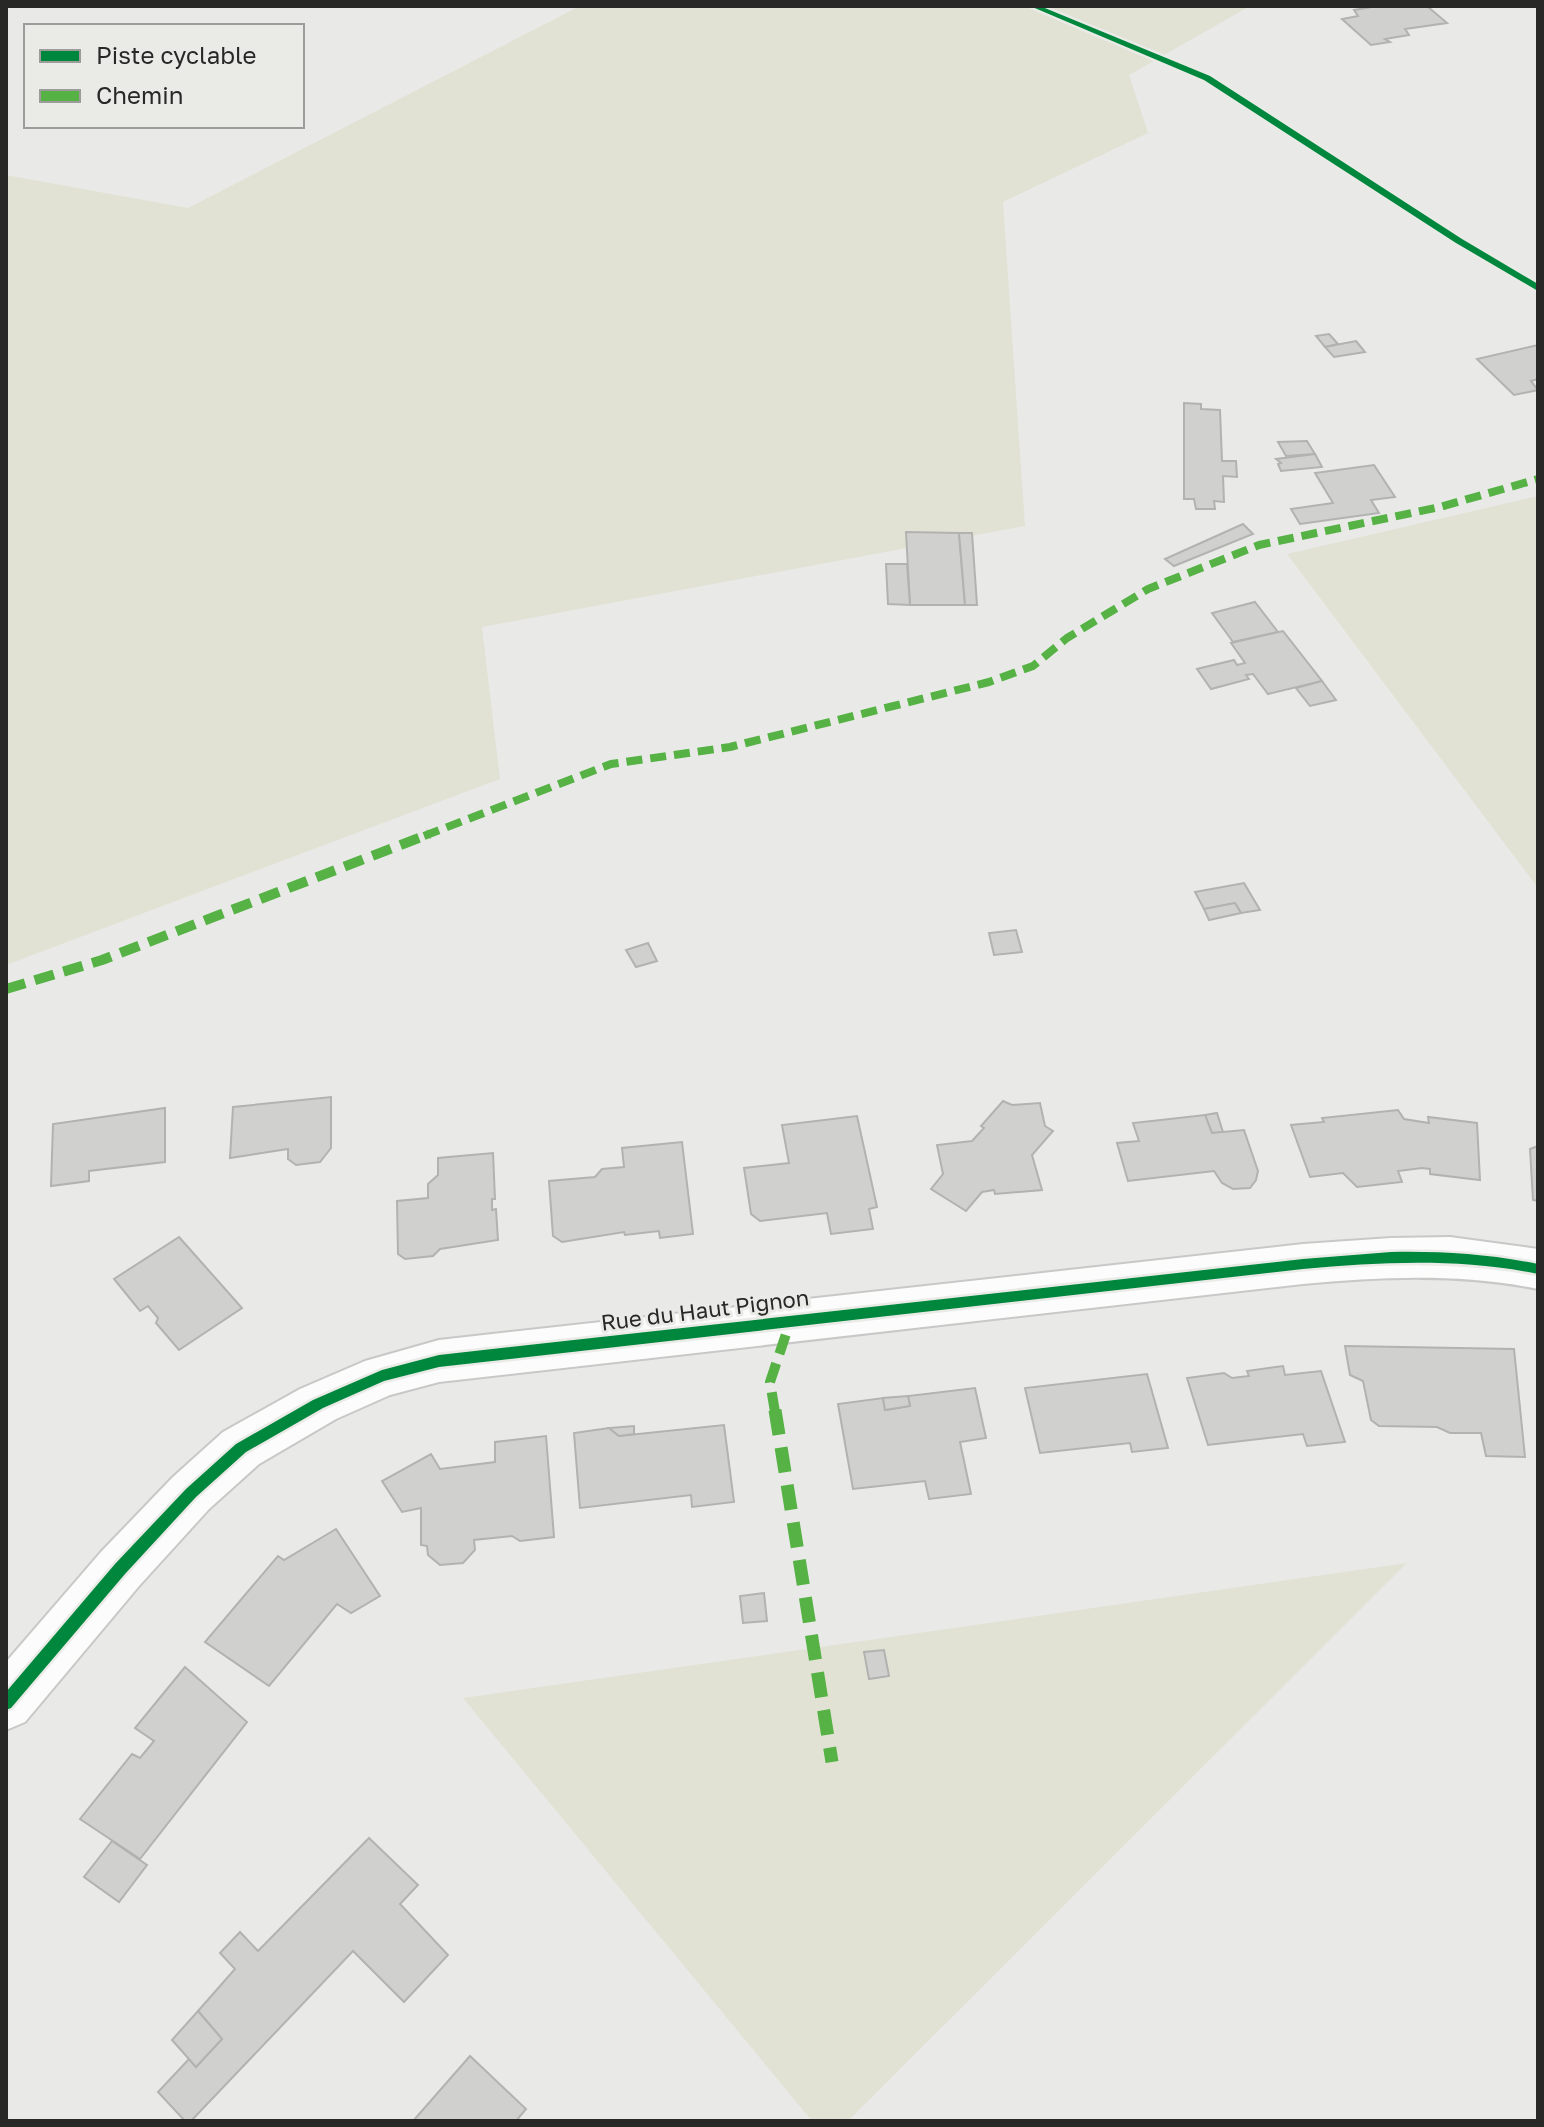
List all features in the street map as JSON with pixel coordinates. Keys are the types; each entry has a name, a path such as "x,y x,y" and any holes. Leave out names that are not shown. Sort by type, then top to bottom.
{"street":[{"name":"Rue du Haut Pignon","path":"6,1703 130,1558 191,1493 241,1448 318,1404 382,1376 439,1361 1385,1256 1465,1258 1538,1269"}],"shaded area":[{"path":"580,6 1250,6 1129,75 1148,133 1003,202 1025,526 482,627 500,779 6,965 6,175 188,208"},
{"path":"1538,496 1538,888 1287,554"},
{"path":"1407,1563 848,2121 812,2121 463,1698"}],"building":[{"path":"1378,6 1427,6 1447,23 1405,29 1409,35 1371,45 1342,19 1358,16 1354,10"},
{"path":"1329,334 1338,344 1325,347 1316,336"},
{"path":"1356,341 1365,352 1334,357 1325,347"},
{"path":"1538,345 1538,379 1531,381 1538,390 1514,395 1477,359"},
{"path":"1184,403 1201,404 1201,409 1220,410 1222,461 1236,461 1237,477 1223,476 1224,502 1214,501 1215,509 1196,509 1194,499 1184,499"},
{"path":"1307,441 1315,454 1286,456 1278,442"},
{"path":"1315,454 1322,467 1281,471 1278,464 1281,463 1276,459"},
{"path":"1374,465 1395,497 1371,500 1379,513 1300,524 1291,509 1333,503 1315,473"},
{"path":"1243,524 1253,534 1174,566 1165,559"},
{"path":"906,532 959,533 965,605 910,605"},
{"path":"959,533 972,533 977,605 965,605"},
{"path":"886,564 907,564 910,605 888,604"},
{"path":"1255,602 1278,632 1233,642 1212,613"},
{"path":"1283,631 1322,681 1268,694 1253,674 1246,675 1249,679 1211,689 1197,669 1234,660 1237,665 1245,663 1231,643"},
{"path":"1322,681 1336,700 1310,706 1296,688"},
{"path":"1244,883 1260,910 1241,913 1235,903 1204,909 1195,892"},
{"path":"1235,903 1241,913 1209,920 1204,909"},
{"path":"1016,930 1022,952 994,955 989,933"},
{"path":"648,943 657,961 636,967 626,950"},
{"path":"331,1097 331,1148 320,1162 296,1165 288,1159 288,1149 230,1158 233,1107"},
{"path":"1003,1101 1012,1105 1040,1103 1045,1126 1053,1131 1032,1155 1042,1190 995,1194 994,1190 982,1192 966,1211 931,1189 943,1174 937,1145 972,1141"},
{"path":"165,1108 165,1162 89,1171 89,1181 51,1186 53,1124"},
{"path":"1398,1110 1404,1119 1429,1123 1428,1117 1477,1123 1480,1180 1430,1174 1430,1169 1422,1168 1398,1171 1402,1182 1357,1187 1343,1173 1310,1177 1291,1125 1324,1122 1322,1118"},
{"path":"1217,1113 1223,1132 1212,1133 1205,1115"},
{"path":"1205,1115 1212,1133 1244,1130 1258,1171 1250,1188 1233,1189 1222,1183 1214,1171 1128,1181 1117,1143 1139,1141 1133,1123"},
{"path":"857,1116 877,1207 869,1209 873,1229 831,1234 827,1213 760,1221 751,1214 744,1168 789,1163 782,1125"},
{"path":"682,1142 693,1234 660,1238 659,1231 625,1235 624,1232 562,1242 553,1236 549,1181 595,1177 602,1169 624,1167 622,1148"},
{"path":"1538,1146 1538,1201 1533,1200 1530,1149"},
{"path":"493,1153 495,1199 492,1199 492,1210 496,1209 498,1240 440,1249 433,1256 405,1259 398,1254 397,1201 428,1198 428,1184 438,1175 438,1158"},
{"path":"179,1237 242,1308 179,1350 156,1323 158,1318 148,1306 140,1311 114,1279"},
{"path":"1345,1346 1514,1349 1525,1457 1486,1456 1481,1433 1450,1433 1437,1427 1379,1426 1371,1420 1363,1381 1350,1375"},
{"path":"1283,1366 1285,1375 1321,1371 1345,1442 1307,1446 1303,1434 1208,1445 1187,1378 1224,1373 1232,1378 1249,1376 1247,1371"},
{"path":"1147,1374 1168,1448 1132,1452 1130,1443 1040,1453 1025,1388"},
{"path":"975,1388 986,1438 960,1442 971,1494 929,1499 925,1481 853,1489 838,1404 883,1398 885,1410 910,1406 908,1396"},
{"path":"908,1396 910,1406 885,1410 883,1398"},
{"path":"724,1425 734,1502 692,1507 691,1495 580,1508 574,1433 609,1428 619,1436"},
{"path":"634,1426 634,1434 619,1436 609,1428"},
{"path":"546,1436 554,1537 520,1541 512,1536 474,1540 475,1550 463,1563 440,1565 428,1555 427,1546 421,1545 421,1508 402,1512 382,1481 431,1454 440,1469 495,1462 495,1442"},
{"path":"336,1529 380,1596 351,1613 337,1604 269,1686 205,1642 278,1556 284,1560"},
{"path":"764,1593 767,1621 743,1623 740,1596"},
{"path":"884,1650 889,1676 869,1679 864,1652"},
{"path":"185,1667 247,1722 140,1859 80,1819 132,1754 140,1758 154,1741 135,1728"},
{"path":"369,1838 418,1885 400,1904 448,1955 404,2002 353,1951 191,2121 185,2121 158,2092 189,2059 196,2067 222,2039 198,2011 235,1969 220,1953 240,1932 258,1951"},
{"path":"112,1841 147,1865 119,1902 84,1877"},
{"path":"198,2011 222,2039 196,2067 172,2040"},
{"path":"470,2056 526,2109 516,2121 413,2121"}],"marked path":[{"path":"6,989 102,960 611,764 730,747 989,682 1033,666 1067,638 1148,589 1259,545 1440,507 1538,479"},
{"path":"791,1319 770,1382 832,1762"}],"cycle path":[{"path":"1034,6 1207,78 1459,241 1538,288"},
{"path":"6,1703 120,1569 191,1493 241,1448 318,1404 382,1376 439,1361 1303,1264 1391,1257 1450,1257 1538,1269"}]}
